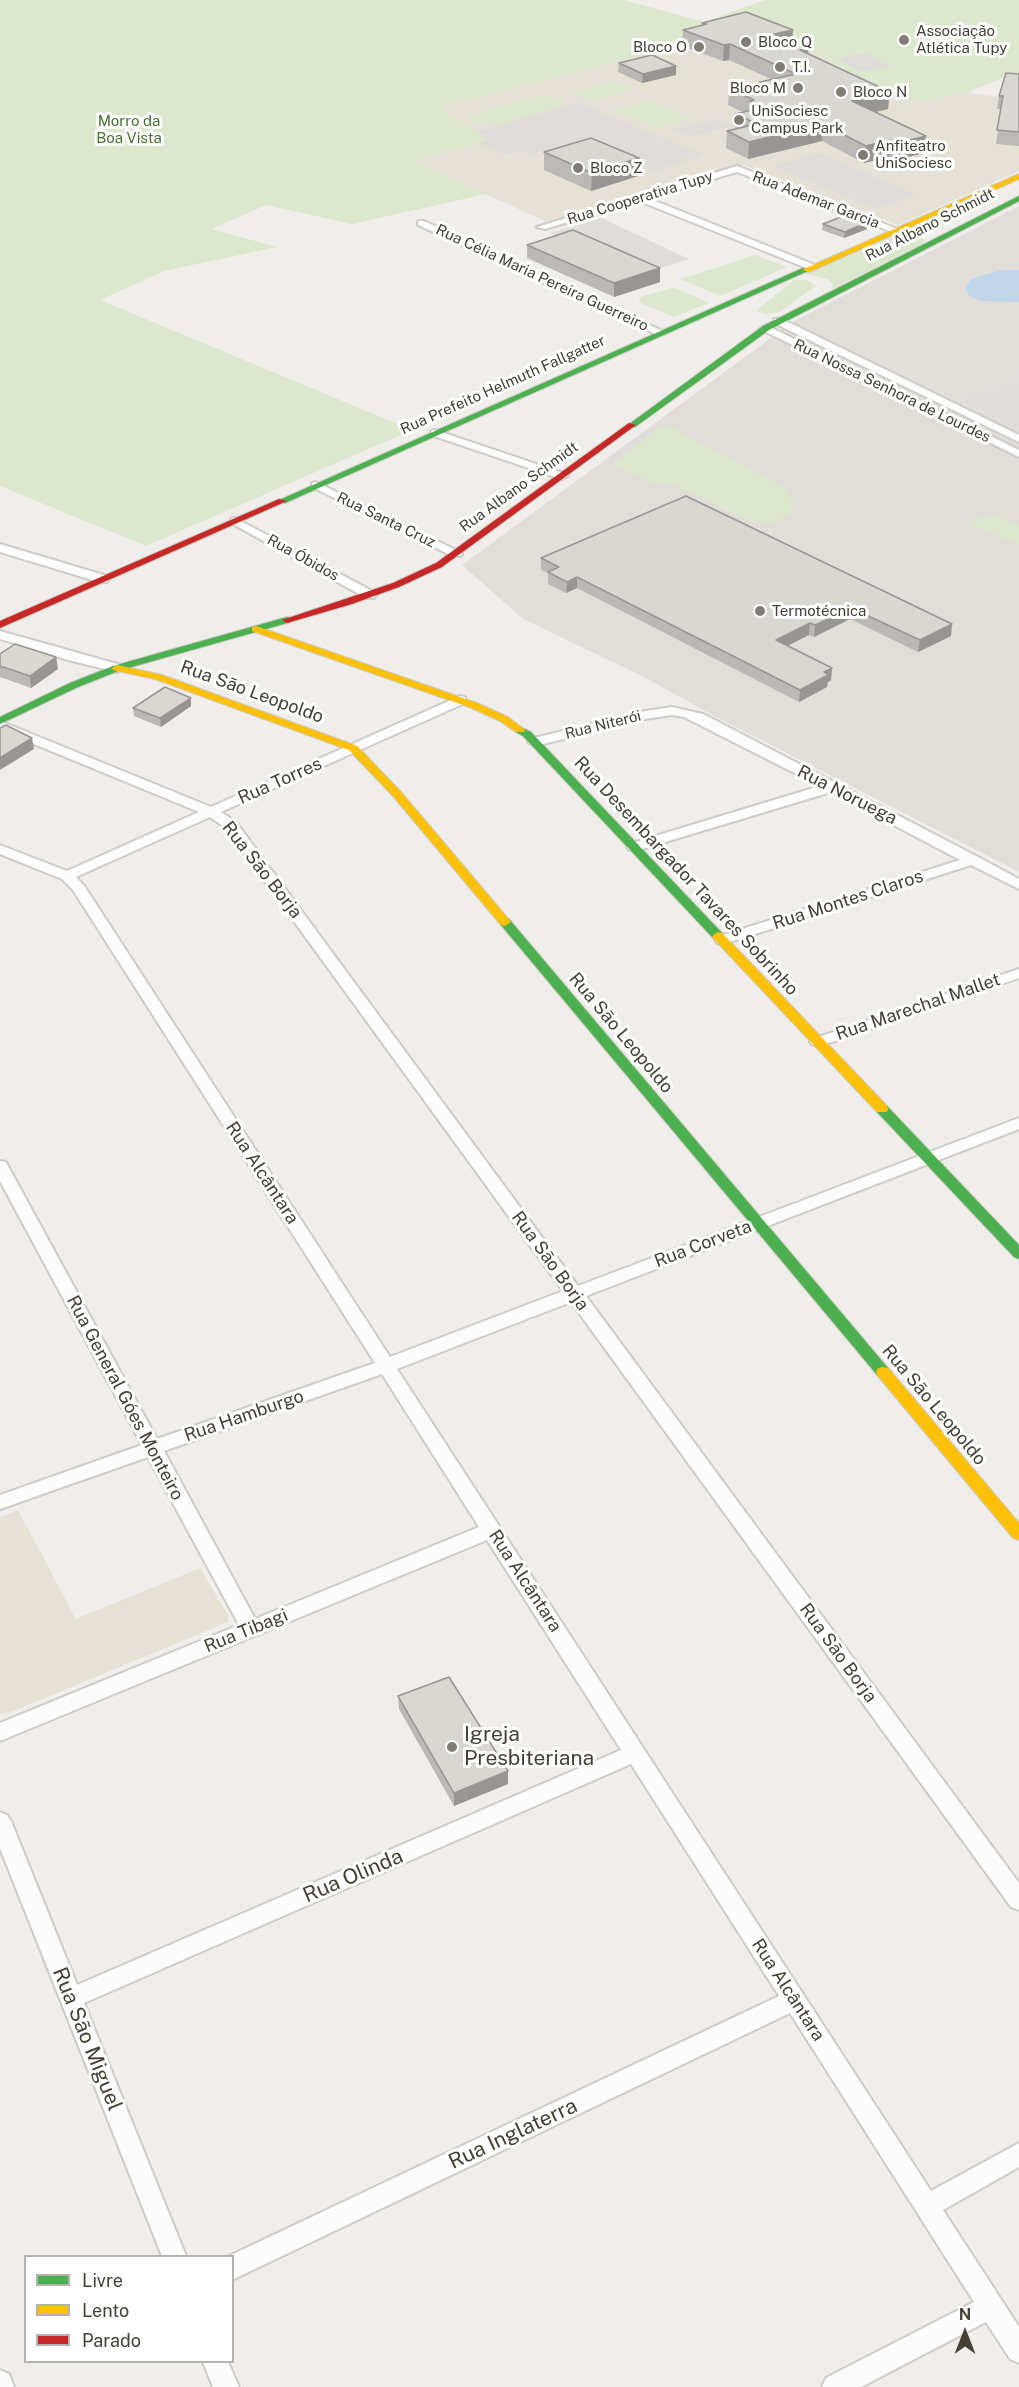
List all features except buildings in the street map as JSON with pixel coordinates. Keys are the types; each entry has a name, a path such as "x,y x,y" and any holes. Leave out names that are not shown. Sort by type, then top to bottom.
{"main road":[{"name":"Rua Prefeito Helmuth Fallgatter","path":"0,625 1019,176"},
{"name":"Rua Albano Schmidt","path":"0,723 74,685 117,668 370,595 419,575 456,554 772,324 1019,198"},
{"path":"895,230 918,233 937,240"},
{"path":"785,279 805,276 822,280 825,290 812,304"},
{"name":"Rua Desembargador Tavares Sobrinho","path":"256,629 460,700 504,719 535,742 1019,1254"},
{"name":"Rua São Leopoldo","path":"117,668 158,677 353,748 397,794 1019,1534"}],"street":[{"name":"Rua Cooperativa Tupy","path":"542,227 737,169"},
{"name":"Rua Ademar Garcia","path":"737,169 895,230"},
{"path":"639,198 812,267"},
{"name":"Rua Célia Maria Pereira Guerreiro","path":"422,223 662,333"},
{"name":"Rua Nossa Senhora de Lourdes","path":"772,324 1019,439"},
{"name":"Rua Nossa Senhora de Lourdes","path":"772,324 1019,454"},
{"path":"435,433 562,476"},
{"path":"990,439 1006,433"},
{"name":"Rua Santa Cruz","path":"316,485 456,554"},
{"name":"Rua Óbidos","path":"235,521 370,595"},
{"path":"0,548 103,579"},
{"path":"0,635 117,668"},
{"name":"Rua Torres","path":"68,876 460,700"},
{"name":"Rua Niterói","path":"535,742 645,715 672,711"},
{"name":"Rua Noruega","path":"672,711 698,717 1019,885"},
{"name":"Rua São Borja","path":"0,723 212,812 231,825 1019,1900"},
{"path":"634,847 832,787"},
{"path":"0,849 68,876"},
{"name":"Rua Montes Claros","path":"722,940 973,860"},
{"name":"Rua Alcântara","path":"68,876 84,897 1019,2350"},
{"name":"Rua Marechal Mallet","path":"818,1042 1019,973"},
{"name":"Rua Corveta","path":"386,1366 1019,1123"},
{"name":"Rua General Góes Monteiro","path":"0,1166 251,1629"},
{"name":"Rua Hamburgo","path":"0,1502 386,1366"},
{"name":"Rua Tibagi","path":"0,1732 492,1530"},
{"name":"Rua Olinda","path":"71,1998 635,1754"},
{"name":"Rua São Miguel","path":"0,1821 174,2255"},
{"name":"Rua Inglaterra","path":"234,2267 794,2000"},
{"path":"927,2206 1019,2154"},
{"path":"835,2387 991,2306"},
{"path":"217,2363 226,2387"}],"shaded area":[{"name":"UniSociesc Campus Park","path":"757,25 819,55 872,87 904,103 966,93 1019,99 1019,171 898,225 744,165 547,222 413,161 489,140 439,108"},
{"path":"866,53 890,67 859,71 836,58"},
{"path":"577,103 704,155 655,171 599,147 569,157 550,149 530,154 521,150 505,155 478,143 489,140 477,132"},
{"path":"717,119 733,126 689,137 673,130"},
{"path":"819,153 915,194 876,209 773,166"},
{"path":"1019,206 1019,872 714,716 644,677 523,619 462,565 794,321"},
{"path":"601,218 689,259 642,274 550,233"},
{"path":"1019,381 1019,427 959,399"},
{"path":"18,1510 76,1619 200,1568 228,1615 228,1622 9,1713 0,1714 0,1517"}],"green space":[{"name":"Morro da Boa Vista","path":"0,0 624,0 704,22 765,0 1019,0 1019,80 1002,78 966,93 904,103 872,87 819,55 757,25 440,108 490,140 414,161 486,194 352,224 266,205 212,229 277,247 164,271 100,300 412,430 146,546 0,486"},
{"path":"614,82 634,90 591,101 572,92"},
{"path":"550,96 563,100 560,107 498,124 479,123 469,119 471,115 532,97"},
{"path":"649,101 693,118 658,128 613,111"},
{"path":"906,234 922,238 926,242 832,289 833,284 828,279 805,274 897,235"},
{"path":"755,255 787,267 720,296 681,279"},
{"path":"794,280 808,280 816,286 779,312 766,314 756,311"},
{"path":"672,288 709,303 674,317 641,303 639,300 640,297"},
{"path":"668,426 783,486 792,499 792,512 777,523 749,521 674,485 656,484 612,465 660,427"},
{"path":"992,514 1019,526 1019,545 967,523"}],"water":[{"path":"1002,270 1019,270 1019,302 981,301 966,292 965,287 971,279"}],"traffic: fast":[{"path":"632,425 766,328 1019,198"},
{"path":"282,501 806,270"},
{"path":"0,721 74,685 117,668 287,620"},
{"path":"520,730 527,734 718,936"},
{"path":"505,922 883,1372"},
{"path":"882,1109 1019,1254"}],"traffic: slow":[{"path":"806,270 1019,176"},
{"path":"256,629 473,705 504,719 520,730"},
{"path":"117,668 158,677 353,748 397,794 505,922"},
{"path":"718,936 882,1109"},
{"path":"883,1372 1019,1534"}],"traffic: jam":[{"path":"287,620 349,602 396,585 439,565 632,425"},
{"path":"0,625 282,501"}],"place":[{"name":"Associação Atlética Tupy","path":"904,40"},
{"name":"Bloco Q","path":"746,42"},
{"name":"Bloco O","path":"699,47"},
{"name":"T.I.","path":"780,67"},
{"name":"Bloco M","path":"798,88"},
{"name":"Bloco N","path":"841,92"},
{"name":"UniSociesc Campus Park","path":"739,120"},
{"name":"Anfiteatro UniSociesc","path":"863,155"},
{"name":"Bloco Z","path":"578,168"},
{"name":"Termotécnica","path":"760,611"},
{"name":"Igreja Presbiteriana","path":"452,1747"}]}
